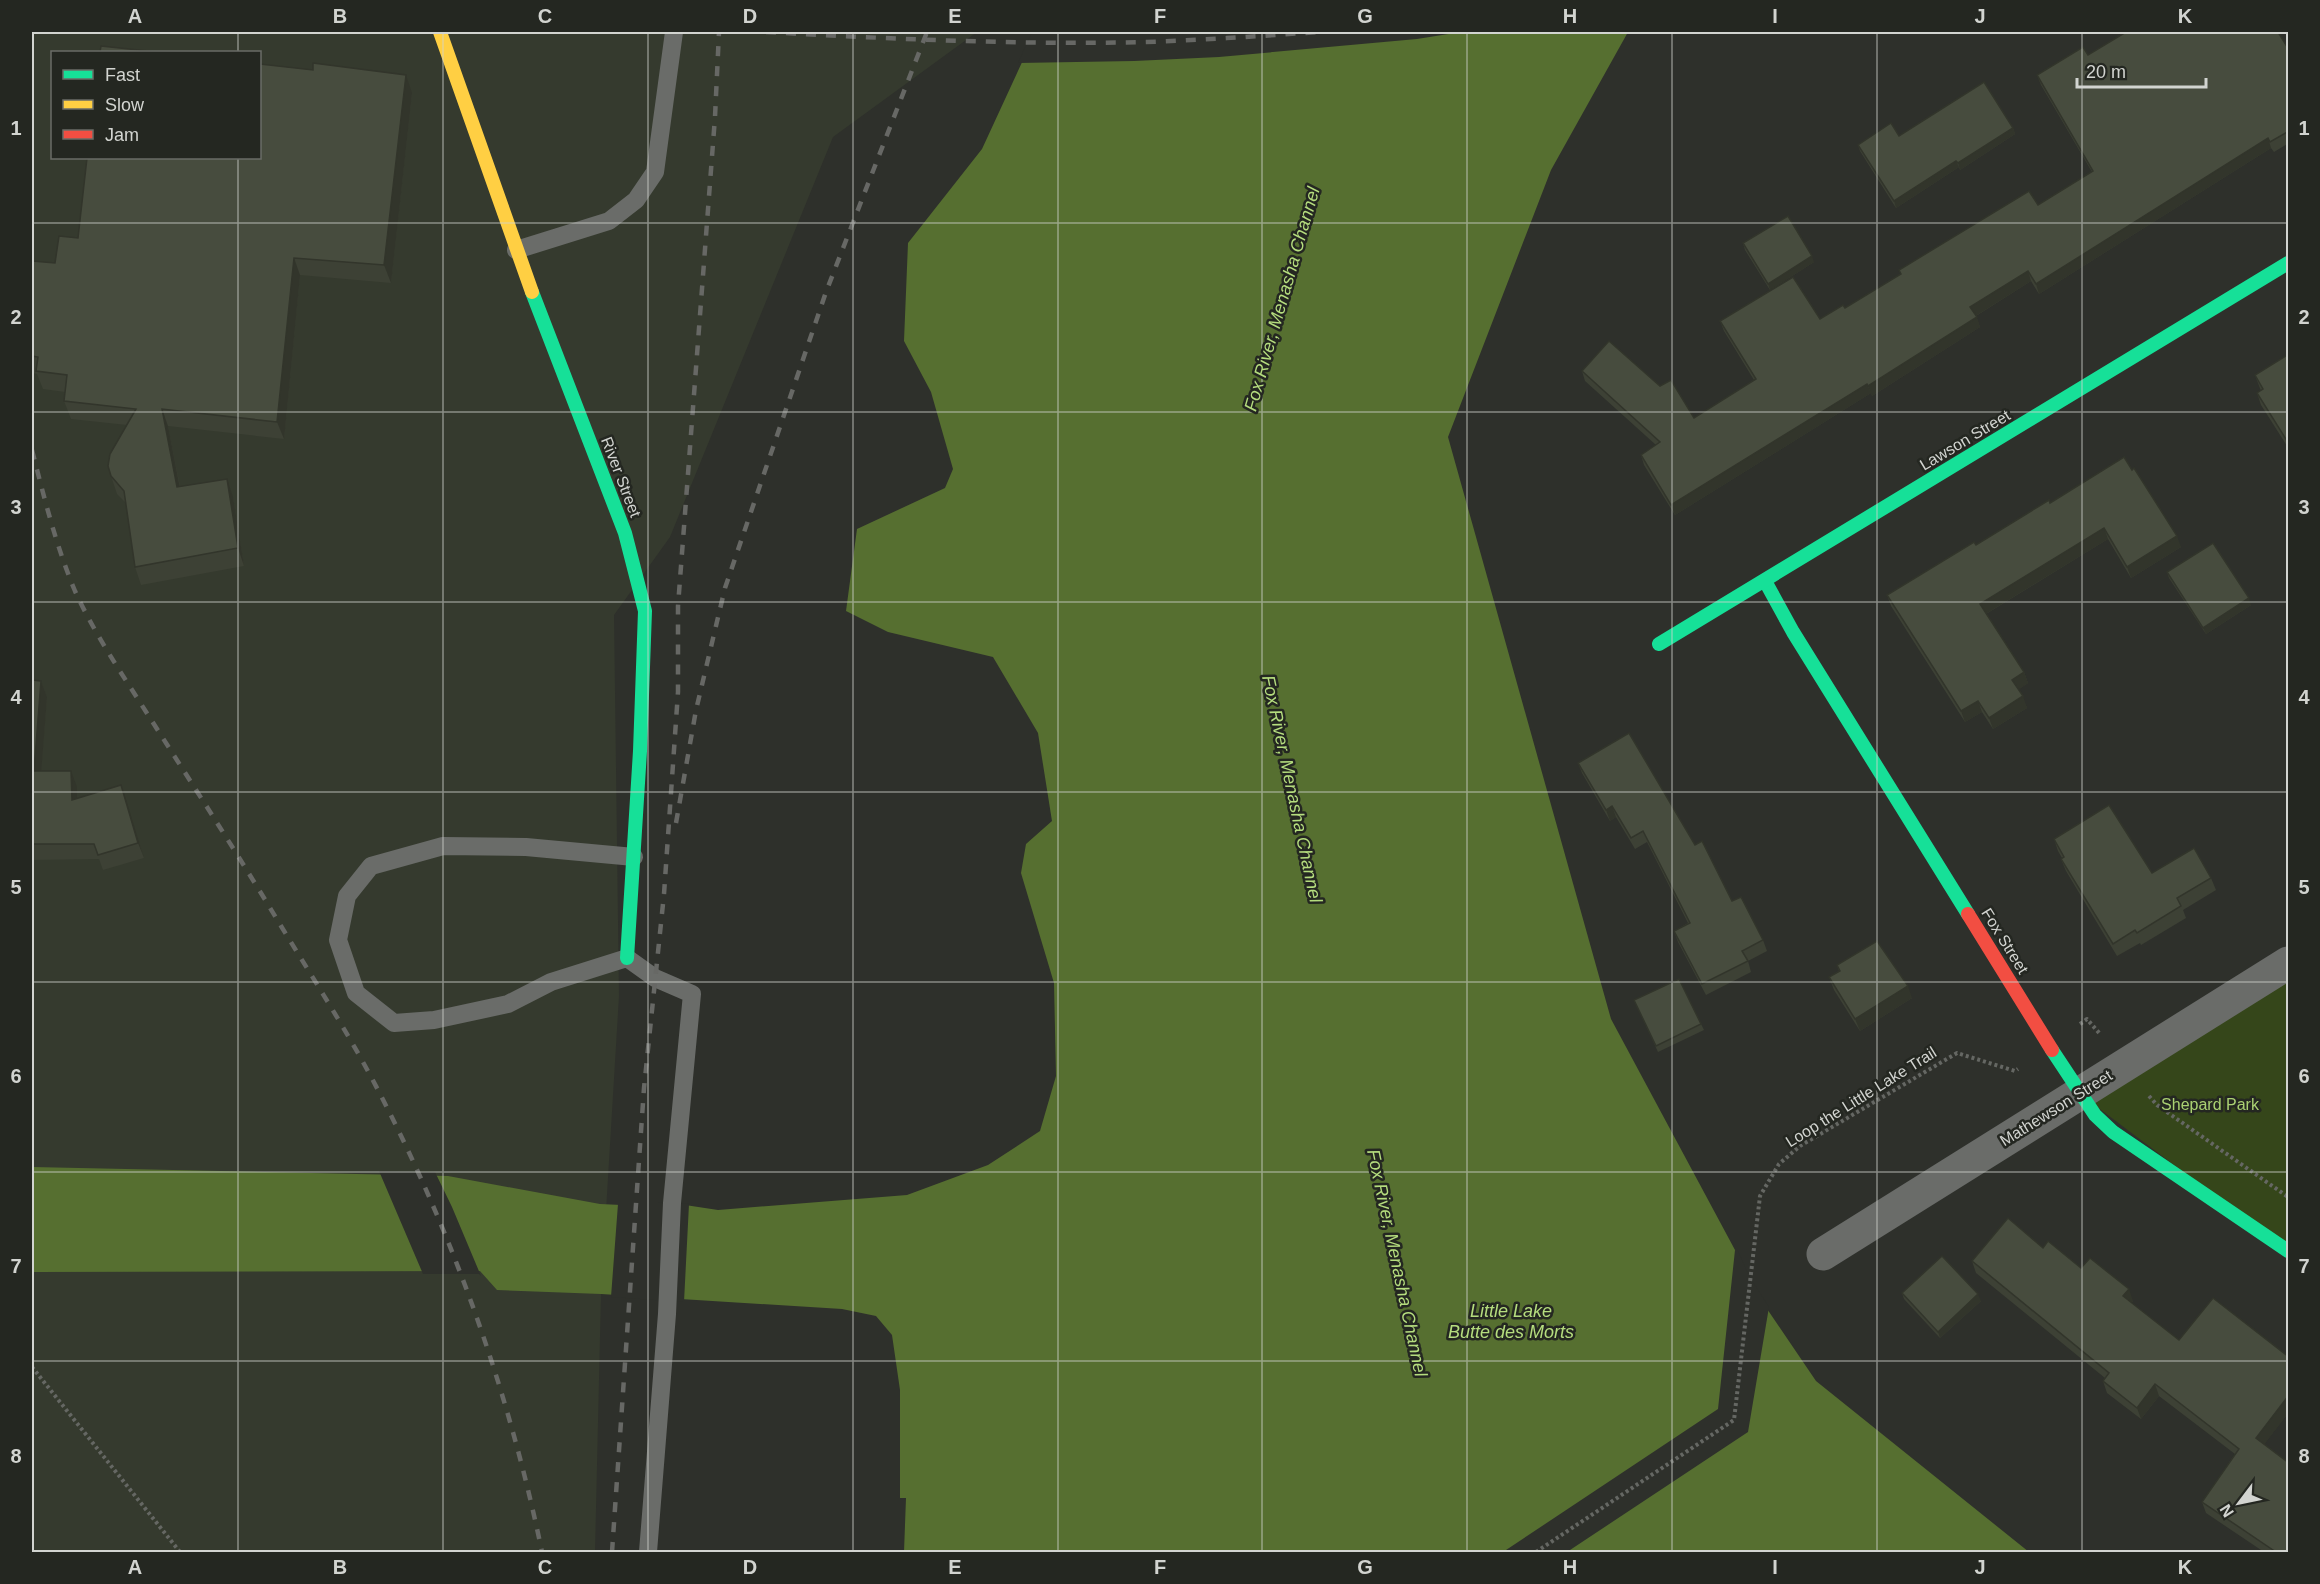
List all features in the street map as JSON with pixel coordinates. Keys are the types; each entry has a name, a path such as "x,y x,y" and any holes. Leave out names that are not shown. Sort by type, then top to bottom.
{"street":[{"name":"River Street","path":"440,32 516,250 625,533 645,611 640,751 627,958"},
{"name":"Lawson Street","path":"1659,644 2289,262"},
{"name":"Fox Street","path":"1765,581 1806,653 2079,1093 2095,1114 2113,1132 2289,1251"},
{"name":"Mathewson Street","path":"1823,1254 2289,963"}],"lane":[{"path":"516,250 609,221 636,200 655,172 674,32"},
{"path":"633,857 526,847 443,846 371,866 347,896 338,940 356,993 394,1023 434,1020 508,1004 551,982 627,958 655,978 692,994 672,1203 667,1314 648,1552"}],"path":[{"name":"Loop the Little Lake Trail","path":"1536,1552 1734,1420 1760,1196 1779,1164 1800,1146 1957,1053 2015,1071 2087,1019 2157,1106 2289,1197"},
{"path":"32,1367 180,1552"}],"shaded area":[{"path":"32,32 977,32 833,137 670,537 614,615 619,996 601,1294 595,1552 32,1552"}],"green space":[{"name":"Shepard Park","path":"2288,963 2288,1251 2080,1094"}],"water":[{"path":"1036,32 1628,32 1551,170 1448,437 1611,1019 1735,1250 1746,1278 1816,1381 2029,1552 904,1552 906,1498 900,1498 900,1390 892,1335 876,1316 842,1309 497,1290 480,1271 32,1272 32,1167 448,1176 600,1204 643,1206 672,1203 718,1210 907,1195 988,1165 1040,1131 1056,1076 1054,983 1021,873 1026,844 1052,821 1038,733 993,657 888,632 846,611 857,529 945,488 953,469 931,392 904,341 908,243 982,149"}],"pier":[{"path":"1032,32 1461,32 1417,39 1219,57 1018,63"},
{"path":"379,1171 435,1172 481,1276 479,1274 423,1274"},
{"path":"658,1202 689,1204 684,1302 611,1297 618,1204 658,1204"},
{"path":"1735,1250 1738,1251 1749,1276 1769,1307 1748,1432 1567,1552 1503,1552 1718,1409"}],"building":[{"path":"2126,32 2278,32 2289,50 2289,131 2270,142 2268,138 2036,284 2028,271 1970,307 1977,317 1671,505 1641,455 1660,442 1582,371 1609,341 1660,386 1671,380 1694,418 1756,379 1720,321 1793,277 1820,319 1843,305 1845,308 1901,274 1899,270 2029,191 2038,205 2093,171 2037,75 2083,47 2088,55"},
{"path":"101,46 148,51 100,51"},
{"path":"313,63 406,75 384,265 294,258 277,422 162,409 177,487 227,479 238,548 135,567 124,491 111,476 108,466 110,454 136,409 64,401 67,375 36,371 38,357 32,356 32,261 55,263 59,236 78,238 87,159 261,159 261,64 313,70"},
{"path":"1984,82 2013,128 1894,201 1858,145 1891,123 1899,136"},
{"path":"1788,216 1812,256 1768,284 1743,243"},
{"path":"2289,354 2289,444 2257,393 2263,389 2255,375"},
{"path":"2124,457 2132,470 2134,468 2177,536 2127,567 2104,528 1980,604 2024,672 2012,680 2023,696 1989,718 1978,701 1961,711 1887,595 1974,542 1976,545 2049,500 2050,503"},
{"path":"2213,543 2249,598 2203,628 2167,572"},
{"path":"32,680 41,681 34,771 71,771 72,800 121,785 138,843 98,855 94,844 32,844"},
{"path":"1629,733 1695,845 1702,841 1732,901 1741,897 1763,940 1742,951 1748,961 1702,984 1674,931 1690,923 1643,831 1631,838 1612,806 1606,810 1578,763"},
{"path":"2109,805 2152,873 2194,848 2211,878 2177,898 2181,906 2137,933 2135,930 2113,944 2061,859 2064,857 2054,839"},
{"path":"1877,941 1908,986 1855,1019 1829,977 1840,971 1837,965"},
{"path":"1679,979 1701,1024 1656,1046 1634,1000"},
{"path":"2008,1218 2043,1248 2048,1241 2081,1268 2090,1258 2129,1289 2123,1296 2179,1340 2213,1298 2289,1357 2289,1395 2256,1438 2289,1463 2289,1552 2276,1552 2202,1502 2239,1449 2155,1384 2137,1408 2103,1381 2109,1373 1972,1261"},
{"path":"1942,1256 1978,1294 1938,1332 1902,1293"}],"railway":[{"path":"612,1552 644,1088 664,894 678,692 678,606 715,117 719,32"},
{"path":"766,32 1051,43 1146,42 1319,32"},
{"path":"676,823 696,710 725,588 826,292 927,32"},
{"path":"32,450 62,557 75,591 92,624 331,1007 367,1069 406,1145 455,1258 496,1374 529,1492 542,1552"}],"traffic: fast":[{"path":"1659,644 2288,263"},
{"path":"532,292 625,533 645,611 640,751 627,958"},
{"path":"1765,581 1793,632 1968,914"},
{"path":"2052,1050 2095,1115 2113,1132 2288,1251"}],"traffic: slow":[{"path":"440,32 532,292"}],"traffic: jam":[{"path":"1968,914 2052,1050"}],"water label":[{"name":"Fox River, Menasha Channel","path":"1282,299"},
{"name":"Fox River, Menasha Channel","path":"1292,789"},
{"name":"Fox River, Menasha Channel","path":"1397,1263"},
{"name":"Little Lake Butte des Morts","path":"1511,1321"}]}
